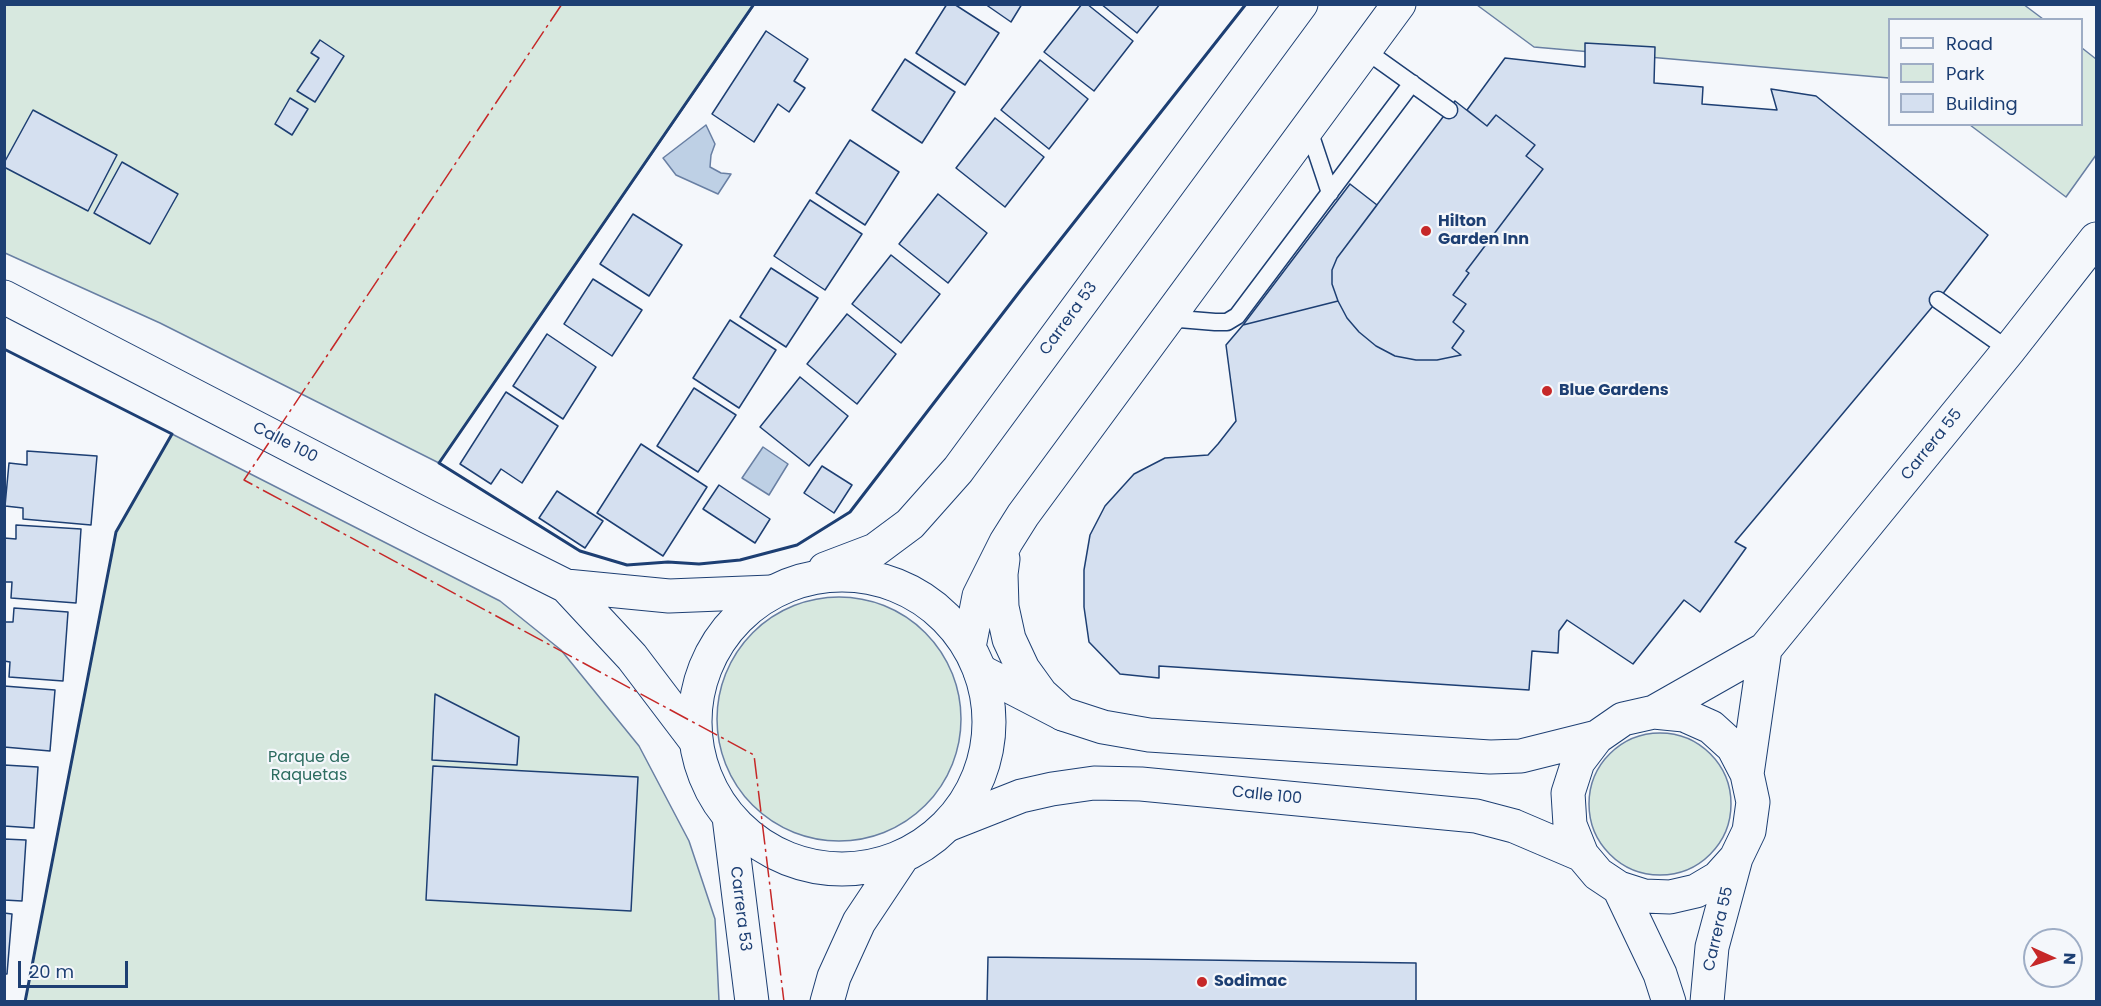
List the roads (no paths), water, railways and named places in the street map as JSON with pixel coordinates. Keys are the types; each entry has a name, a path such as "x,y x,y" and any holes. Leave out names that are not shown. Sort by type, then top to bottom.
{"street":[{"name":"Carrera 53","path":"782,587 875,550 910,524 924,509 958,470 1301,4"},
{"path":"975,659 979,596 1006,542 1023,515 1399,4"},
{"name":"Carrera 55","path":"1654,712 1765,649 2097,239"},
{"name":"Calle 100","path":"4,297 407,507 566,586 632,657 695,740"},
{"path":"1006,542 1000,574 1002,607 1009,639 1023,669 1041,694 1064,714"},
{"path":"826,574 860,575 893,583 923,598 949,620 975,659 988,703 988,735 982,767 969,797 951,824 901,859 864,869 826,870 790,861 756,843 729,817 706,781 695,740 695,704 704,670 720,639 743,612 782,587 826,574"},
{"name":"Calle 100","path":"566,586 669,596 782,587"},
{"path":"1748,774 1733,747 1711,727 1684,715 1654,712 1623,719 1597,737 1578,762 1568,793 1570,825 1582,855 1598,874 1619,888 1644,896 1670,897 1696,891 1718,878 1736,858 1749,831 1753,802 1748,774 1765,649"},
{"path":"975,659 1064,714 1103,727 1149,735 1490,757 1521,756 1597,737"},
{"name":"Calle 100","path":"951,824 1021,796 1052,789 1094,783 1142,784 1476,816 1514,826 1582,855"},
{"name":"Carrera 53","path":"729,817 752,1002"},
{"name":"Carrera 55","path":"1707,1002 1712,947 1736,858"},
{"path":"827,1002 834,976 859,922 901,859"},
{"path":"1619,888 1660,974 1669,1002"}],"lane":[{"path":"1365,50 1449,110"},
{"path":"1167,318 1227,322 1238,316 1412,83"},
{"path":"1308,127 1330,193"},
{"path":"1938,300 2009,350"}],"water":[{"path":"706,125 715,144 710,167 721,173 731,174 718,194 676,175 663,158"},
{"path":"763,447 788,464 769,495 742,478"}],"place":[{"name":"Hilton Garden Inn","path":"1426,231"},
{"name":"Blue Gardens","path":"1547,391"},
{"name":"Sodimac","path":"1202,982"}],"park label":[{"name":"Parque de Raquetas","path":"309,767"}]}
